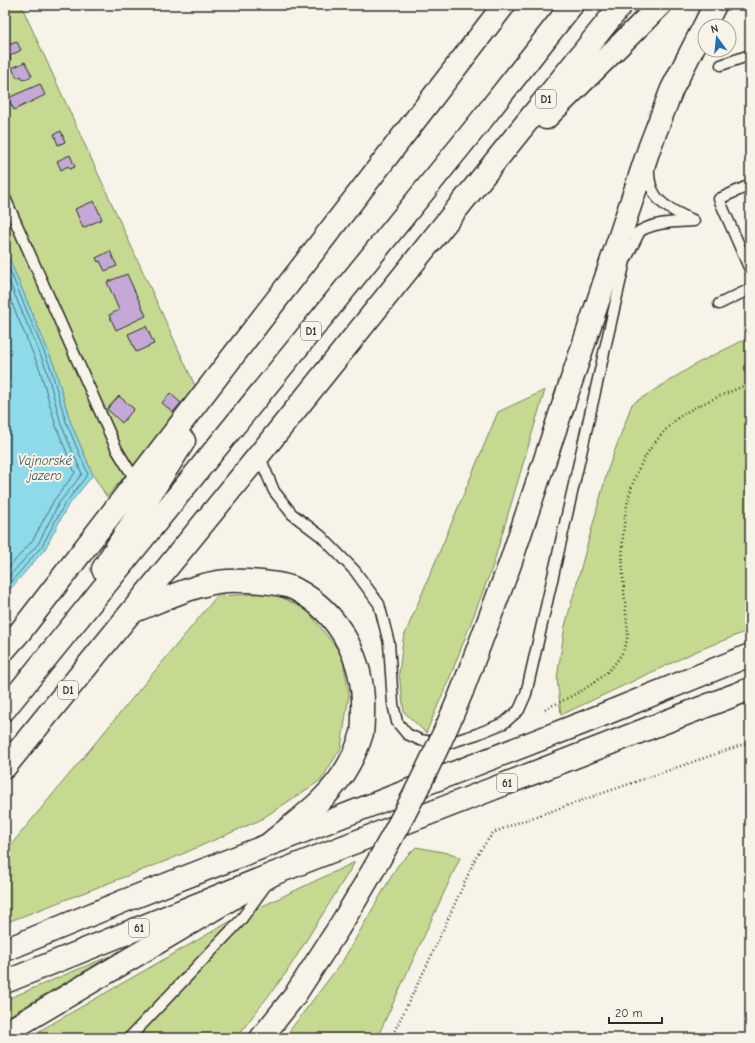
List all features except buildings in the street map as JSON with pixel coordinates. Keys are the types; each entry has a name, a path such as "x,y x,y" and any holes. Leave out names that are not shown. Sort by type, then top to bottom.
{"main road":[{"path":"5,649 20,632 504,5"},
{"name":"D1","path":"5,708 476,127 572,5"},
{"name":"D1","path":"5,767 259,456 621,5"},
{"path":"470,194 660,5"},
{"path":"261,1038 293,998 365,885 407,810 438,748 462,692 510,564 650,146 672,89 715,5"},
{"path":"47,656 256,327"},
{"path":"131,612 185,591 226,581 258,582 295,589 324,610 344,635 358,664 364,701 362,733 349,765 326,796 268,846"},
{"name":"61","path":"5,950 585,722 750,655"},
{"name":"61","path":"5,982 273,874 750,689"},
{"path":"5,1034 273,874"}],"lane":[{"path":"721,65 750,55"},
{"path":"611,264 623,243 640,231 662,223 694,221 669,210 656,198 648,176 650,146"},
{"path":"750,185 719,199 750,270"},
{"path":"5,198 117,450 131,473"},
{"path":"259,456 274,491 292,514 321,536 355,571 379,604 389,643 392,704 397,722 407,734 420,740 446,744 504,723 519,710 526,694 625,261 640,231"},
{"path":"719,304 750,289"},
{"path":"128,1038 240,921 273,874"}],"path":[{"path":"545,709 577,694 605,673 622,655 627,645 628,634 622,537 626,502 642,460 654,442 679,417 750,383"},
{"path":"391,1038 428,963 477,855 493,833 514,824 750,742"}],"green space":[{"path":"5,5 21,5 197,390 107,497 93,475 70,421 54,365 5,249"},
{"path":"750,337 750,630 699,650 561,715 557,678 565,626 608,469 632,404 696,364"},
{"path":"545,390 492,568 450,677 426,733 404,712 399,674 403,639 498,412"},
{"path":"273,593 307,610 342,655 349,694 341,748 321,780 260,820 171,859 5,923 5,852 217,596"},
{"path":"416,847 453,854 460,858 377,1038 284,1038 342,962 398,865"},
{"path":"355,862 286,973 236,1038 27,1038 229,922"},
{"path":"110,956 5,1018 5,1000"}],"water":[{"name":"Vajnorské jazero","path":"5,249 54,365 70,421 93,475 67,507 45,549 5,595"}]}
